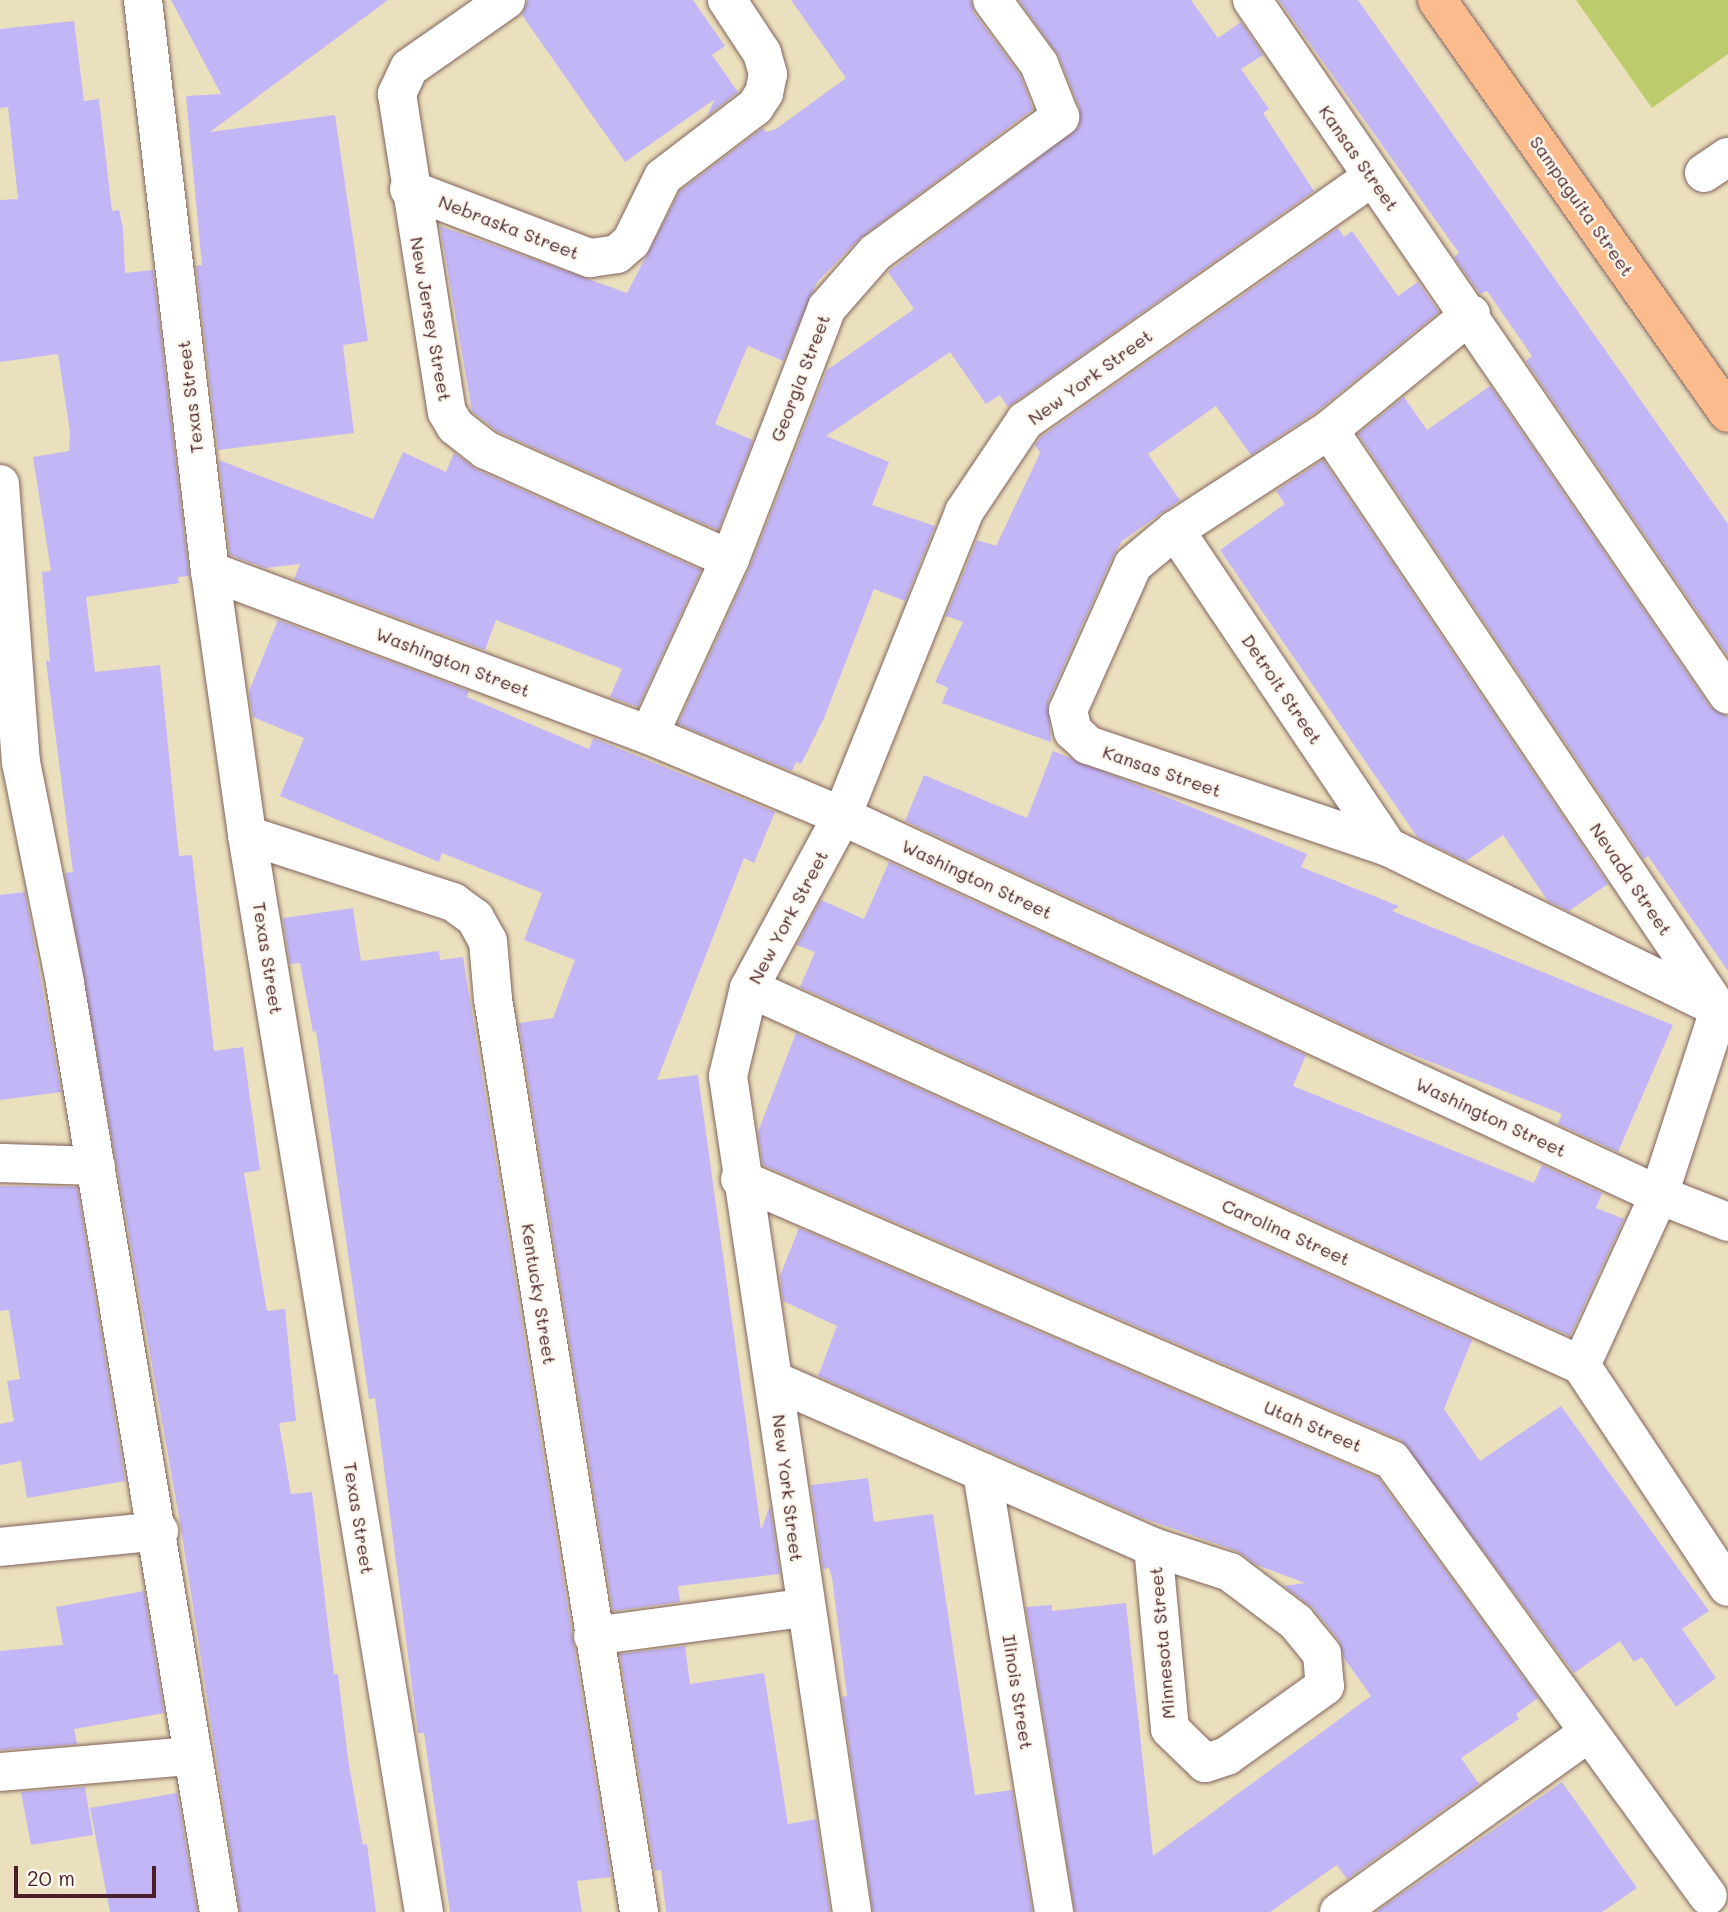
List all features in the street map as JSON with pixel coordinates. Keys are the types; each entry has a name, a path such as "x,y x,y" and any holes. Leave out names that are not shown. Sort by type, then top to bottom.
{"main road":[{"name":"Sampaguita Street","path":"1437,0 1728,413"}],"street":[{"name":"Texas Street","path":"143,0 210,571 247,835 424,1912"},
{"name":"New Jersey Street","path":"506,0 409,68 401,80 398,110 441,393 455,426 486,450 730,559"},
{"name":"Nebraska Street","path":"409,189 590,258 617,254 631,242 663,177 755,107 764,93 768,74 762,53 727,0"},
{"name":"Georgia Street","path":"649,735 730,559 827,309 876,253 1060,117 1039,64 992,0"},
{"name":"Kansas Street","path":"1252,0 1371,178 1471,314 1728,695"},
{"name":"New York Street","path":"852,1912 803,1608 775,1381 740,1179 728,1076 749,988 842,816 964,512 1025,421 1371,178"},
{"name":"Kansas Street","path":"1471,314 1329,430 1175,530 1133,565 1068,710 1073,731 1088,745 1388,848 1723,1012"},
{"name":"Nevada Street","path":"1329,430 1723,1012"},
{"path":"0,489 10,766 96,1166 159,1531 190,1756 219,1912"},
{"name":"Detroit Street","path":"1175,530 1388,848"},
{"name":"Washington Street","path":"210,571 649,735 842,816 1659,1195 1728,1222"},
{"name":"Kentucky Street","path":"247,835 453,902 475,918 488,941 593,1636 639,1912"},
{"name":"Carolina Street","path":"749,988 1581,1365"},
{"path":"1723,1012 1659,1195 1581,1365 1728,1587"},
{"path":"0,1163 96,1166"},
{"name":"Utah Street","path":"740,1179 1392,1460 1707,1897"},
{"name":"Minnesota Street","path":"775,1381 1153,1547 1230,1572 1296,1622 1322,1654 1325,1686 1227,1756 1205,1763 1170,1729 1153,1547"},
{"name":"Ilinois Street","path":"982,1472 1054,1912"},
{"path":"0,1547 159,1531"},
{"path":"593,1636 803,1608"},
{"path":"1339,1912 1588,1733"},
{"path":"0,1772 190,1756"}],"green space":[{"path":"1576,0 1728,0 1728,54 1652,108"}],"building":[{"path":"171,0 388,0 210,132 335,115 368,341 343,345 354,433 218,450 196,266 202,265 186,96 221,94"},
{"path":"528,0 693,0 725,46 712,55 738,92 707,116 715,99 625,162 522,15"},
{"path":"791,0 971,0 974,13 1020,75 1033,109 859,239 817,282 783,361 748,346 715,424 753,440 718,530 497,431 472,411 440,226 627,293 680,191 763,128 766,132 776,129 846,78"},
{"path":"1019,0 1191,0 1218,38 1241,22 1263,55 1241,69 1269,109 1263,113 1314,191 1008,407 1000,395 986,404 950,352 826,436 889,462 872,505 935,526 905,601 874,589 824,718 801,764 796,762 792,771 678,724 750,567 827,370 914,309 888,272 1079,127 1080,109 1059,56"},
{"path":"1279,0 1358,0 1728,524 1728,656 1526,361 1532,356 1487,291 1480,294 1454,257 1459,253"},
{"path":"74,21 84,101 99,99 112,211 119,210 123,228 125,273 153,270 189,576 178,577 179,583 86,597 95,672 160,665 179,856 192,855 214,1051 243,1047 260,1170 244,1173 267,1311 285,1309 296,1421 279,1423 291,1494 312,1492 334,1674 338,1674 348,1759 363,1845 367,1844 376,1912 240,1912 181,1528 65,873 73,872 46,661 50,661 42,572 51,571 33,457 69,451 70,432 58,354 0,362 0,200 18,199 8,107 0,108 0,29"},
{"path":"1338,228 1344,237 1352,231 1398,296 1418,282 1439,312 1316,412 1251,455 1216,406 1148,454 1180,500 1122,541 1113,556 1048,701 1051,742 942,703 948,688 935,682 963,622 946,616 977,540 996,546 1040,453 1035,445 1041,437"},
{"path":"1490,386 1710,707 1728,717 1728,971 1648,856 1644,859 1358,434 1404,397 1427,430"},
{"path":"403,452 446,472 454,453 477,470 701,570 638,707 610,697 622,669 496,620 485,650 294,579 300,564 265,568 230,555 219,460 373,519"},
{"path":"1323,460 1608,884 1569,911 1548,901 1503,835 1466,861 1418,838 1220,550 1285,504 1276,491"},
{"path":"278,620 469,691 467,697 589,749 593,738 775,812 754,863 744,858 657,1080 698,1075 761,1530 770,1506 780,1574 678,1586 680,1602 613,1611 519,1023 553,1018 575,960 524,940 542,893 442,853 439,862 280,796 304,738 253,717 249,691"},
{"path":"1053,751 1307,854 1301,867 1399,906 1392,911 1673,1025 1618,1152 1558,1124 1562,1114 1383,1043 905,821 924,775 1027,818"},
{"path":"889,862 1306,1055 1293,1086 1534,1183 1542,1165 1602,1193 1596,1208 1624,1219 1570,1336 800,987 815,952 797,945 821,900 864,919"},
{"path":"25,892 61,1092 0,1100 0,895"},
{"path":"353,908 361,961 439,951 440,960 463,957 611,1877 577,1881 582,1912 450,1912 424,1733 418,1733 375,1398 369,1399 316,1031 313,1032 300,963 290,964 283,918"},
{"path":"796,1033 1472,1340 1444,1409 1480,1461 1561,1406 1709,1611 1682,1629 1716,1678 1676,1707 1642,1657 1634,1662 1620,1641 1574,1673 1401,1440 763,1165 758,1132"},
{"path":"0,1186 77,1187 125,1481 27,1498 21,1461 0,1465 0,1424 14,1421 7,1381 20,1379 9,1310 0,1311"},
{"path":"799,1228 1378,1478 1538,1698 1516,1714 1519,1719 1461,1758 1479,1784 1347,1879 1337,1865 1270,1912 1075,1912 1026,1607 1052,1605 1052,1611 1126,1603 1153,1856 1371,1696 1344,1658 1339,1640 1313,1608 1284,1586 1305,1583 1257,1565 1237,1551 1137,1516 818,1376 837,1326 783,1301 780,1276"},
{"path":"868,1478 874,1522 933,1514 975,1795 1012,1790 1032,1912 873,1912 842,1697 847,1696 832,1577 829,1568 823,1569 811,1485"},
{"path":"144,1591 164,1713 74,1729 77,1744 0,1750 0,1651 63,1645 56,1607"},
{"path":"685,1646 690,1684 764,1673 788,1824 816,1819 830,1912 666,1912 661,1870 655,1871 620,1654"},
{"path":"1562,1782 1637,1888 1602,1912 1376,1912"},
{"path":"85,1787 93,1835 31,1845 21,1792"},
{"path":"177,1793 197,1912 110,1912 90,1808"}]}
